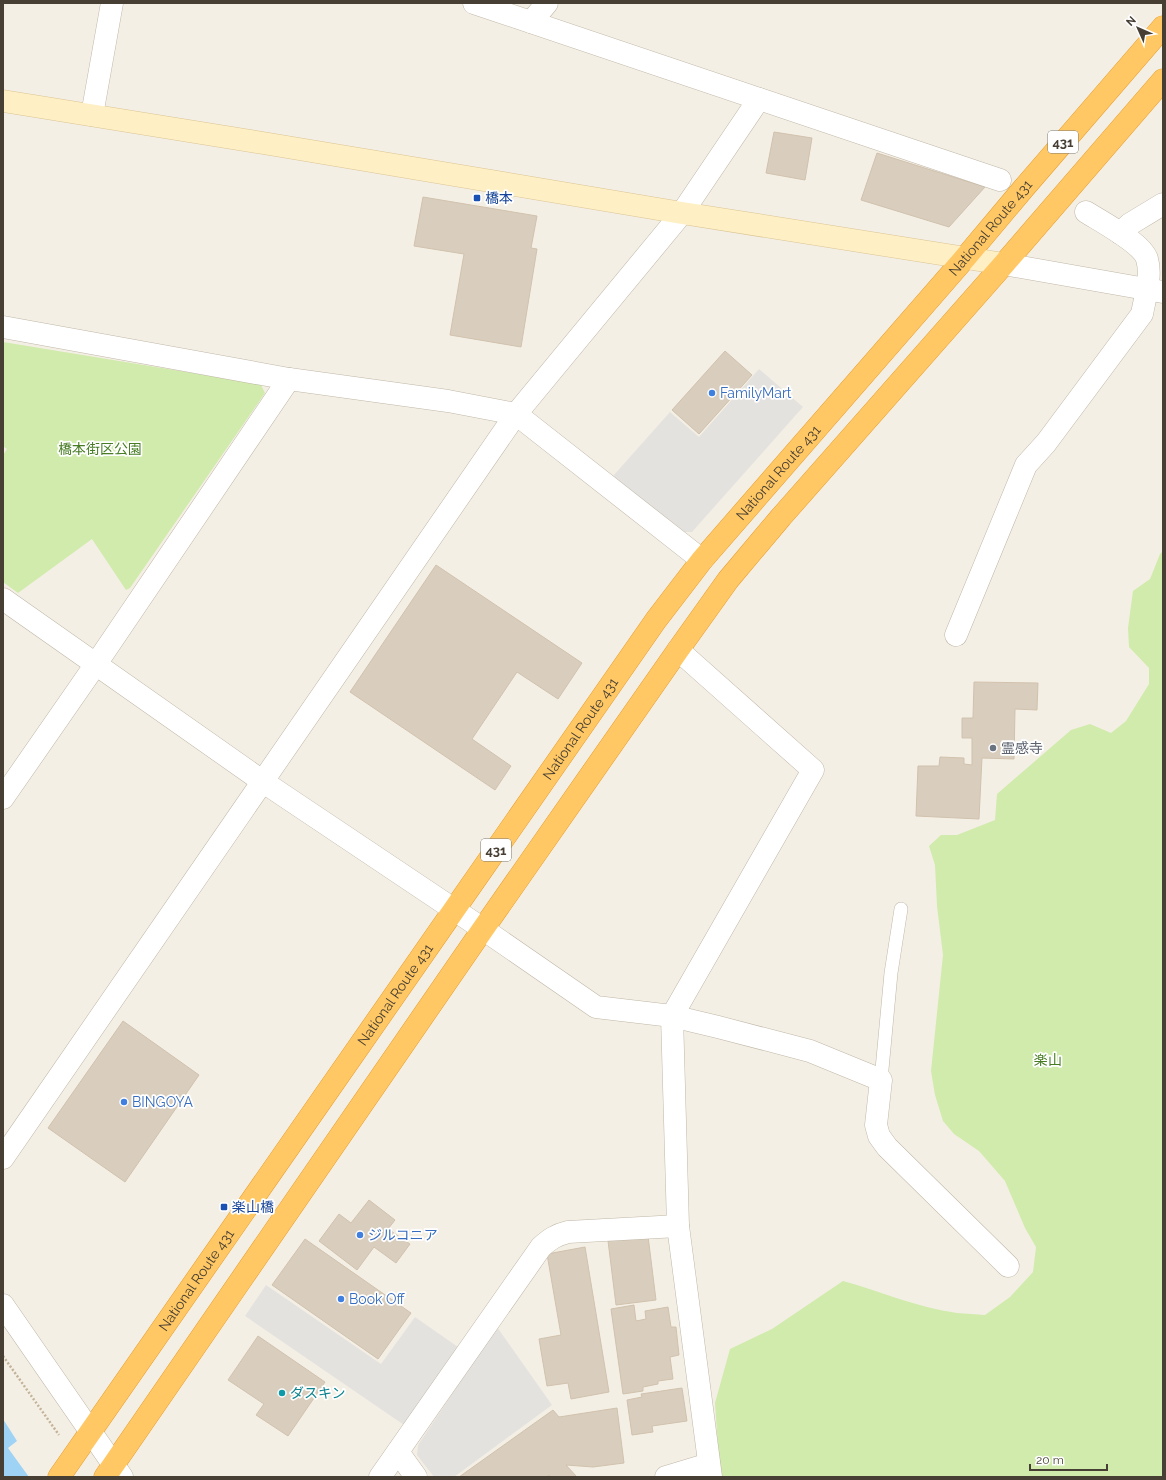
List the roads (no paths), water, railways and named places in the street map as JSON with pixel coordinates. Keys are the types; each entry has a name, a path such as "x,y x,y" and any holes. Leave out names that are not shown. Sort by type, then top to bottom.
{"highway":[{"name":"National Route 431","path":"61,1474 656,620 702,560 965,258 1022,189 1163,27"},
{"name":"431","path":"114,1473 483,929 728,580 781,517 1004,264 1163,80"}],"street":[{"path":"92,115 112,3"},
{"path":"474,3 1000,180"},
{"path":"531,22 547,3"},
{"path":"3,1158 516,414 682,214 759,99"},
{"path":"3,101 682,214 1004,264 1155,290"},
{"path":"1120,233 1130,224 1163,204"},
{"path":"956,634 1026,465 1046,443 1142,314 1155,290 1148,268 1147,258 1137,246 1120,233 1086,212"},
{"path":"3,326 289,379 448,401 516,414 702,560"},
{"path":"3,798 96,664 289,379"},
{"path":"3,599 262,781 455,909 596,1007 672,1016 810,1051 881,1080 876,1125 879,1136 887,1147 1008,1266"},
{"path":"666,1477 710,1470 678,1226 672,1016 813,770 678,650"},
{"path":"380,1477 541,1247 550,1239 557,1234 568,1232 678,1226"},
{"path":"3,1305 91,1431 114,1473"},
{"path":"398,1452 416,1477"}],"lane":[{"path":"881,1080 891,973 901,909"}],"water":[{"path":"3,1419 17,1441 8,1448 29,1477 3,1477"}],"place":[{"name":"橋本","path":"477,198"},
{"name":"FamilyMart","path":"712,393"},
{"name":"霊感寺","path":"993,748"},
{"name":"BINGOYA","path":"124,1102"},
{"name":"楽山橋","path":"224,1207"},
{"name":"ジルコニア","path":"360,1235"},
{"name":"Book Off","path":"341,1299"},
{"name":"ダスキン","path":"282,1393"}],"park label":[{"name":"橋本街区公園","path":"100,449"},
{"name":"楽山","path":"1048,1060"}]}
